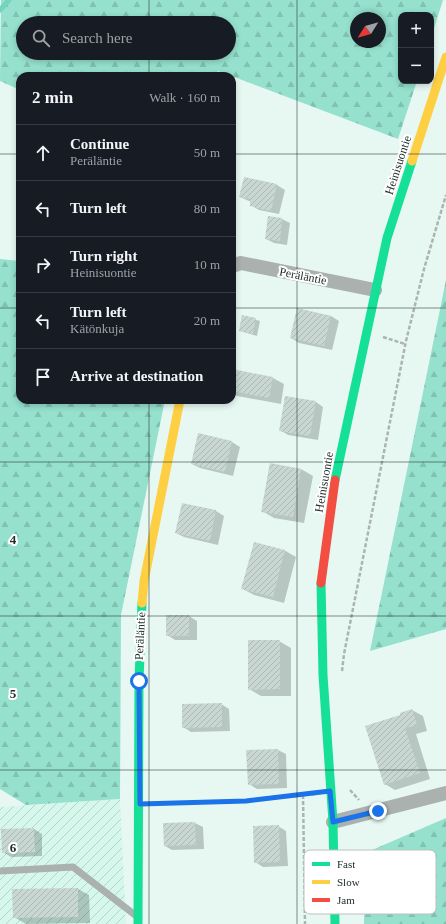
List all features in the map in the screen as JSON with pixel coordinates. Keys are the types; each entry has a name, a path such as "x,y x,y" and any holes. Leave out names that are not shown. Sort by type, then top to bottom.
{"street":[{"name":"Heinisuontie","path":"334,850 323,675 321,574 333,489 387,238 446,57"},
{"name":"Peräläntie","path":"236,265 241,263 375,290"},
{"name":"Peräläntie","path":"138,921 140,804 139,681 144,581 179,404"},
{"path":"333,822 446,793"},
{"name":"Heinisuontie","path":"335,914 335,924"}],"lane":[{"path":"0,871 73,867 138,921"}],"path":[{"path":"342,676 344,654 405,344 424,269 446,195"},
{"path":"367,332 405,344"},
{"path":"140,804 246,801 303,795 350,790 349,782"},
{"path":"303,795 304,860"},
{"path":"305,914 305,924"}],"shaded area":[{"path":"120,799 126,924 0,924 0,807"}],"green space":[{"path":"1,0 443,0 434,28 434,12 398,12 398,84 416,84 398,139 236,78 236,72 16,72 16,88 0,81"},
{"path":"0,259 16,261 16,404 164,404 121,615 120,799 26,805 0,789"},
{"path":"446,280 446,629 370,651"},
{"path":"446,818 446,924 364,924 364,914 436,914 436,850 372,850"}],"building":[{"path":"244,177 277,184 271,211 250,206 250,199 239,197"},
{"path":"268,216 282,218 280,241 265,239"},
{"path":"297,308 331,316 324,346 290,338"},
{"path":"242,315 256,318 253,334 239,331"},
{"path":"236,370 273,377 269,398 236,392"},
{"path":"285,396 316,401 310,436 279,431"},
{"path":"198,433 232,441 225,472 191,464"},
{"path":"270,463 301,469 293,517 261,512"},
{"path":"182,503 216,510 210,541 175,533"},
{"path":"254,542 285,550 273,597 241,589"},
{"path":"166,615 189,615 189,636 166,636"},
{"path":"248,640 280,640 280,689 248,690"},
{"path":"222,703 222,727 182,728 182,704"},
{"path":"412,709 417,725 405,728 420,773 384,785 365,726 400,715 400,713"},
{"path":"278,749 279,784 248,785 246,750"},
{"path":"195,822 196,845 164,846 163,823"},
{"path":"279,825 280,862 254,863 253,826"},
{"path":"34,828 35,852 2,853 1,829"},
{"path":"78,888 78,917 13,918 12,889"}],"waterway":[{"path":"0,10 9,0"}],"traffic: fast":[{"path":"335,480 387,238 412,161"},
{"path":"321,583 323,675 334,850"},
{"path":"138,924 139,681 142,603"},
{"path":"335,914 335,924"}],"traffic: slow":[{"path":"412,161 446,57"},
{"path":"142,603 144,581 179,404"}],"traffic: jam":[{"path":"321,583 335,480"}],"route":[{"path":"139,681 140,804 246,801 330,791 333,822 378,811"}]}
